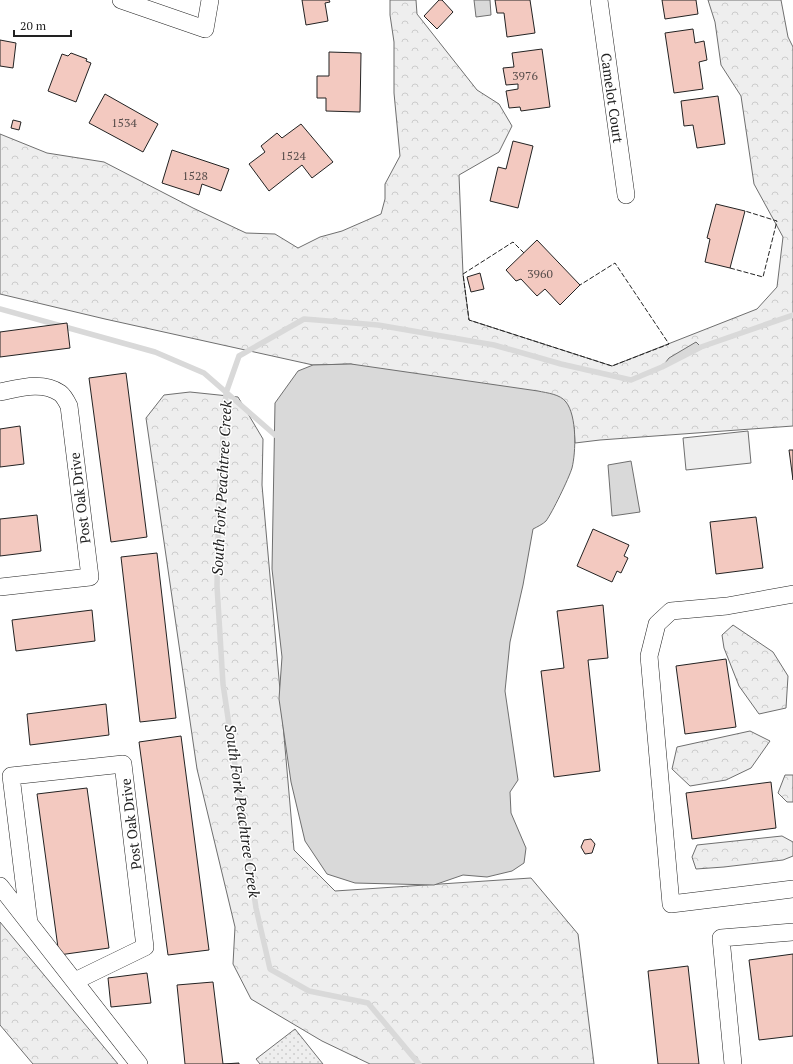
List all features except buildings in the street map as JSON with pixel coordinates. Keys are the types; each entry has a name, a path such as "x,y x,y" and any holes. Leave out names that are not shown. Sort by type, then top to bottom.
{"street":[{"path":"121,0 205,29 210,0"},
{"name":"Camelot Court","path":"599,0 626,196"},
{"name":"Post Oak Drive","path":"0,392 32,386 47,387 61,394 69,406 90,577 0,587"},
{"path":"793,594 727,606 671,611 657,624 650,656 671,904 793,889"},
{"name":"Post Oak Drive","path":"29,923 11,776 123,764 145,947 75,981"},
{"path":"0,886 139,1064"},
{"path":"734,1064 721,938 793,932"}],"green space":[{"path":"390,0 416,0 417,14 477,90 499,104 512,126 499,152 459,175 463,274 469,320 612,366 757,309 777,287 783,237 754,184 741,96 721,65 715,22 708,0 781,0 788,37 793,47 793,426 575,443 574,427 351,364 313,365 0,294 0,134 47,153 104,162 193,208 246,233 275,234 298,248 320,237 342,231 381,214 385,199 385,184 400,156 394,93 394,42 390,15"},
{"path":"190,392 238,397 263,439 262,485 294,850 335,891 531,878 578,934 594,1064 370,1064 322,1041 251,999 233,964 235,927 197,769 146,418 164,395"},
{"path":"748,431 751,463 686,470 683,438"},
{"path":"733,625 773,652 788,676 786,708 759,714 739,686 724,648 722,635"},
{"path":"750,731 770,741 751,768 726,780 690,786 672,769 677,747"},
{"path":"785,775 793,775 793,802 787,802 778,793"},
{"path":"782,836 793,842 793,856 783,860 696,869 692,857 697,845"},
{"path":"0,922 118,1064 33,1064 0,1025"},
{"path":"295,1029 323,1064 260,1064 256,1059"}],"shaded area":[{"path":"474,0 490,0 491,15 476,17"},
{"path":"696,342 701,347 662,367 669,358"},
{"path":"351,364 549,393 563,399 570,408 575,434 572,468 549,517 545,522 533,529 523,585 510,642 505,691 518,780 510,792 511,813 526,848 524,863 512,871 487,877 463,875 434,885 355,883 327,874 305,841 291,782 279,699 282,657 272,569 275,403 298,371 313,365"},
{"path":"631,461 640,512 612,516 608,465"}],"waterway":[{"path":"0,309 155,352 204,373 275,435"},
{"name":"South Fork Peachtree Creek","path":"419,1064 368,1003 309,991 270,969 256,908 223,684 217,586 219,496 226,393 239,356 304,319 378,325 494,345 561,364 631,380 662,367 701,347 793,315"}],"fence":[{"path":"730,268 763,277 777,221 745,211"},
{"path":"524,253 513,242 463,274 469,320 612,366 669,344 615,263 580,285"}]}
